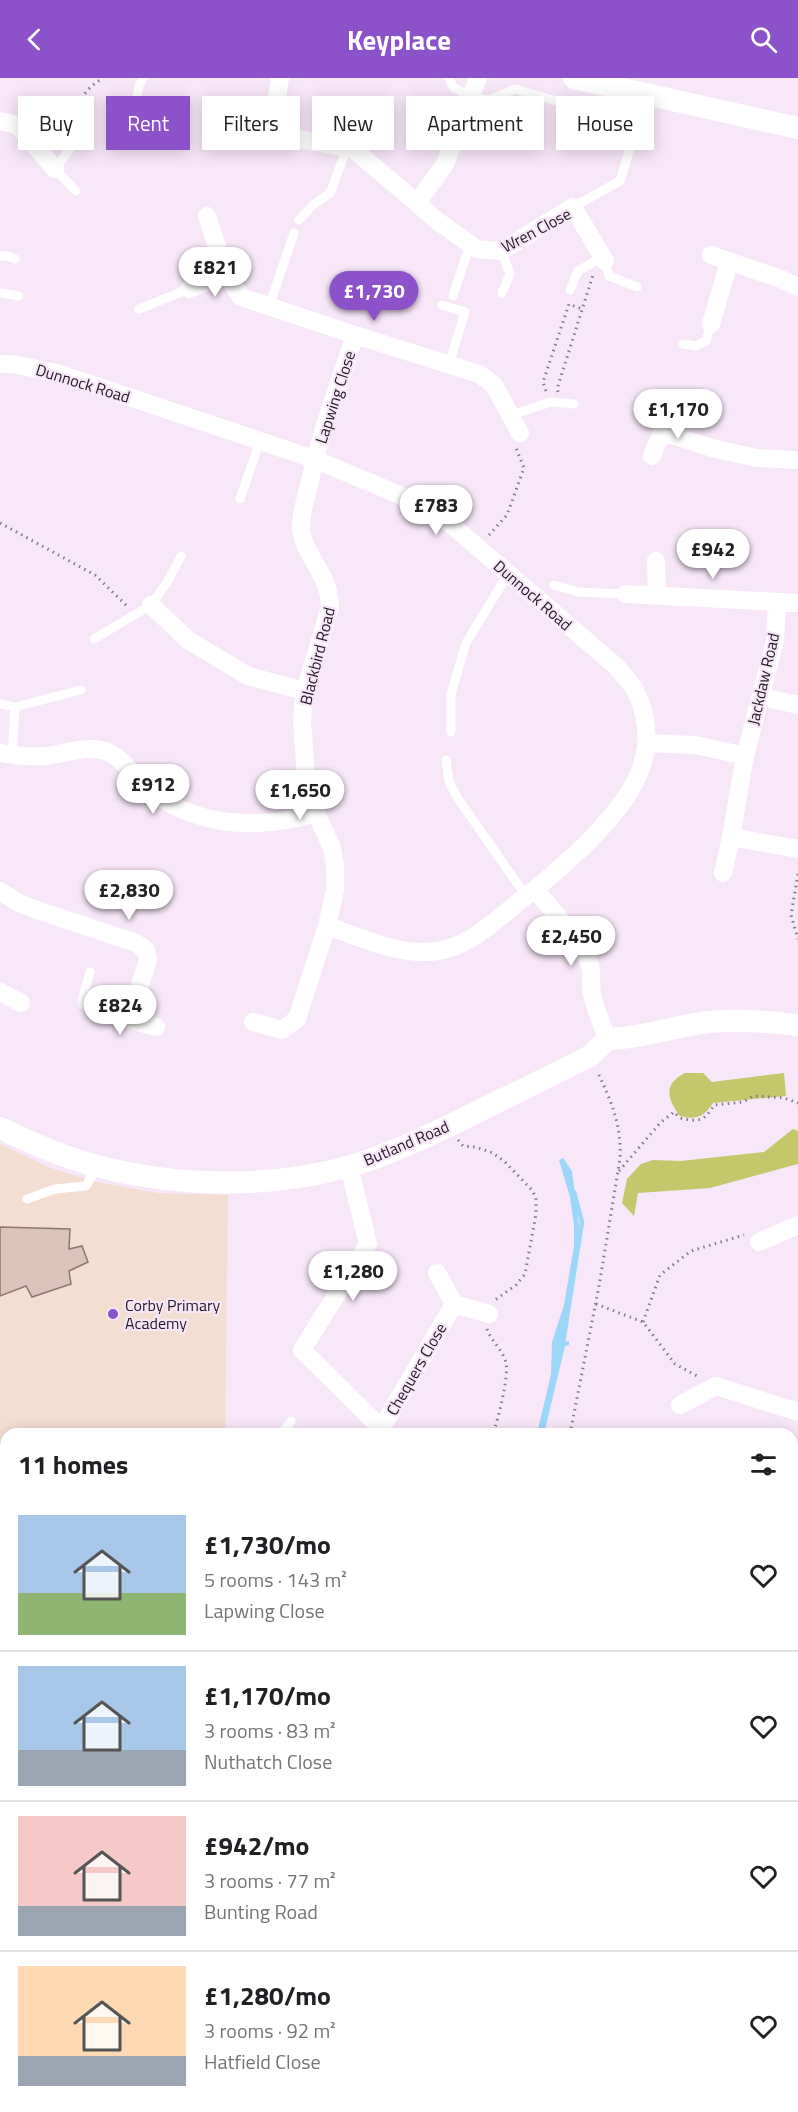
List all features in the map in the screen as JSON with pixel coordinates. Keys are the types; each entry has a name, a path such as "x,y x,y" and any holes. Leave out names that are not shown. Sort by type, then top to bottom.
{"street":[{"name":"Wren Close","path":"280,78 273,122 288,137 312,141"},
{"path":"471,96 478,78"},
{"path":"574,78 798,128"},
{"path":"0,121 17,125 55,169"},
{"name":"Wren Close","path":"354,150 436,220 477,249 501,251 573,207 604,259"},
{"path":"417,202 445,164 450,150"},
{"name":"Lapwing Close","path":"207,216 226,274 241,297 479,374 494,385 520,433"},
{"path":"711,255 798,287"},
{"path":"711,324 729,262"},
{"path":"189,289 226,274"},
{"name":"Lapwing Close","path":"314,459 355,335"},
{"name":"Dunnock Road","path":"0,364 12,364 57,373 314,459 433,509 622,674 633,687 644,715 647,743 641,768 630,795 613,818 559,871 531,893"},
{"path":"652,456 668,411"},
{"path":"662,432 712,448 757,458 798,460"},
{"name":"Blackbird Road","path":"253,1022 282,1030 297,1019 327,926 335,890 336,877 332,848 309,792 303,761 302,720 305,691 330,607 326,582 304,542 301,527 314,459"},
{"path":"656,561 657,595"},
{"path":"626,594 798,603"},
{"name":"Jackdaw Road","path":"723,873 732,837 745,756 775,641 777,602"},
{"path":"144,610 248,676 305,691"},
{"path":"762,697 798,705"},
{"path":"647,743 696,745 745,756"},
{"path":"6,754 45,756 82,750 103,750 118,759 161,798 195,814 234,824 277,823 316,813"},
{"path":"732,837 798,849"},
{"path":"0,891 19,903 136,942 146,950 148,960 129,1020"},
{"path":"327,926 408,952 436,952 460,946 531,893 581,948 589,962 594,1005 608,1039 626,1038 710,1022 751,1021 798,1025"},
{"path":"0,992 21,1004"},
{"path":"95,1010 156,1027"},
{"name":"Butland Road","path":"0,1128 46,1149 97,1166 134,1174 221,1182 274,1179 350,1166 398,1148 590,1056 608,1039"},
{"path":"350,1166 368,1244 302,1350 376,1428"},
{"path":"759,1242 798,1225"},
{"name":"Chequers Close","path":"437,1273 454,1304 489,1314"},
{"name":"Chequers Close","path":"382,1428 454,1304"},
{"path":"680,1405 716,1386 798,1412"},
{"path":"798,1471 798,1479"}],"lane":[{"path":"137,96 143,78"},
{"path":"449,78 453,87 469,96"},
{"path":"497,96 515,89 539,96"},
{"path":"69,150 55,169 76,191"},
{"path":"299,220 313,205 330,193 346,150"},
{"path":"573,207 620,181 629,150"},
{"path":"269,307 294,233"},
{"path":"453,296 470,244"},
{"path":"501,251 510,274 502,293"},
{"path":"0,256 15,259"},
{"path":"570,290 578,271 604,259 609,276 637,286"},
{"path":"139,309 189,289"},
{"path":"0,294 19,296"},
{"path":"442,305 465,312 449,364"},
{"path":"683,344 696,346 706,341 711,324"},
{"path":"512,416 551,402 574,404"},
{"path":"240,500 260,441"},
{"path":"94,639 144,610 168,581 181,556"},
{"path":"451,732 451,694 466,643 487,605 508,574"},
{"path":"554,585 578,592 626,594"},
{"path":"0,704 15,707 81,690"},
{"path":"6,754 15,707"},
{"path":"446,760 449,781 457,797 531,893"},
{"path":"90,972 82,1001 83,1005 95,1010"},
{"path":"27,1199 55,1190 86,1185 97,1166"},
{"path":"286,1428 291,1421"}],"path":[{"path":"84,96 103,78"},
{"path":"562,402 557,389 595,268 604,259"},
{"path":"546,392 543,382 569,304 582,309"},
{"path":"478,547 507,515 524,468 514,442 520,433"},
{"path":"0,523 95,575 144,610"},
{"path":"798,874 791,915 798,939"},
{"path":"571,1428 596,1304 621,1144 617,1121 609,1098 590,1056"},
{"path":"617,1172 661,1122 674,1112 680,1118 700,1120 709,1114 714,1105 743,1102 753,1096 784,1098 798,1102"},
{"path":"447,1126 463,1146 493,1153 506,1162 532,1190 536,1198 536,1214 525,1274 516,1285 495,1300 486,1324 487,1330 506,1362 507,1374 494,1428"},
{"path":"643,1322 660,1275 691,1251 744,1234 759,1242"},
{"path":"596,1304 643,1322 675,1364 716,1386"}],"shaded area":[{"name":"Corby Primary Academy","path":"0,1144 51,1168 96,1182 158,1193 228,1195 225,1428 0,1428"}],"green space":[{"path":"685,1073 703,1073 712,1082 784,1073 786,1096 713,1103 706,1112 699,1116 691,1118 680,1116 672,1104 669,1092 673,1082"},
{"path":"793,1129 798,1131 798,1164 710,1188 638,1193 634,1216 622,1203 627,1179 641,1164 653,1160 681,1161 764,1152"}],"water":[{"path":"563,1158 572,1171 579,1243 563,1334 564,1342 569,1341 569,1345 565,1346 545,1428 538,1428 551,1374 552,1342 564,1305 574,1246 570,1197 559,1160"}],"building":[{"path":"0,1227 70,1229 69,1249 82,1246 88,1262 69,1271 71,1284 32,1297 26,1286 0,1296"}],"waterway":[{"path":"563,1343 582,1222 574,1192"}],"place":[{"name":"Corby Primary Academy","path":"113,1314"}]}
